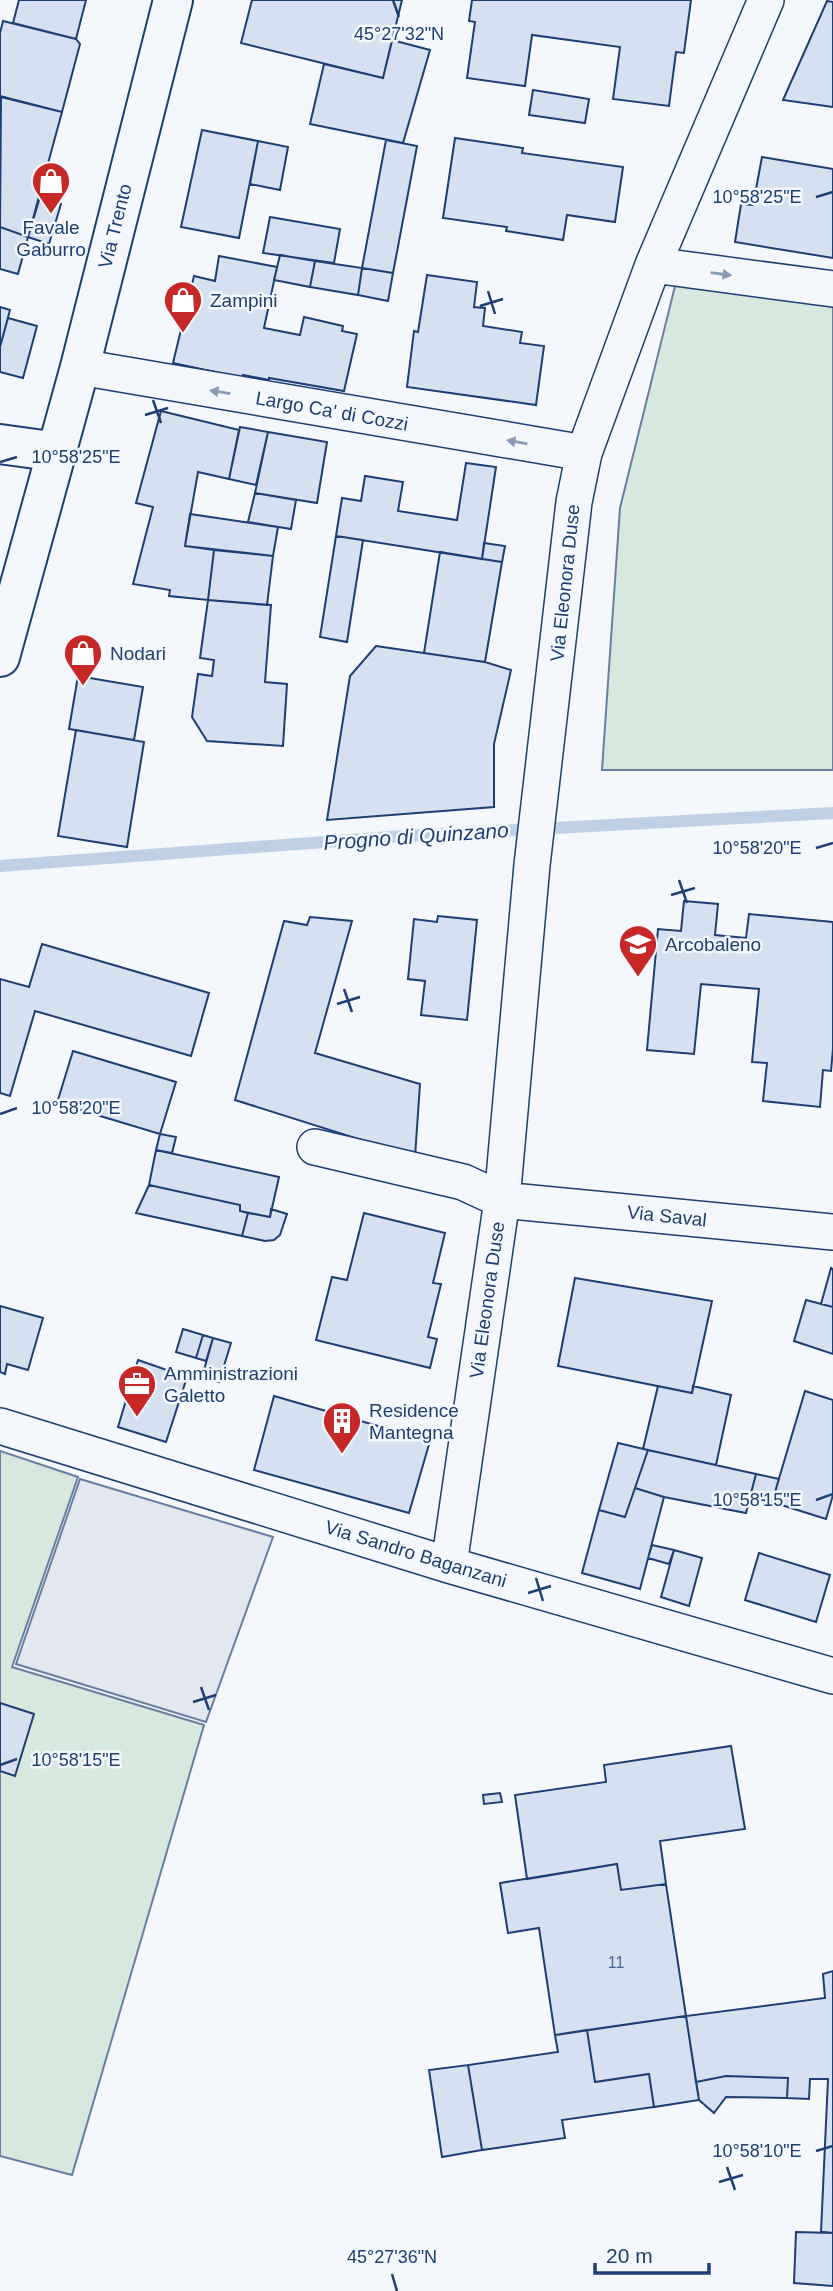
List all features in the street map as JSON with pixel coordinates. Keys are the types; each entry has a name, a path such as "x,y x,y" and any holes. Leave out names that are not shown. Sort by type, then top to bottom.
{"main road":[{"name":"Via Trento","path":"0,657 58,452 173,0"},
{"path":"0,444 58,452"}],"street":[{"name":"Via Eleonora Duse","path":"449,1565 502,1200 532,865 574,502 584,453 653,265 766,0"},
{"path":"653,265 833,289"},
{"name":"Largo Ca' di Cozzi","path":"80,367 584,453"},
{"name":"Via Eleonora Duse","path":"315,1147 463,1182 502,1200"},
{"name":"Via Saval","path":"502,1200 833,1232"},
{"name":"Via Sandro Baganzani","path":"0,1426 449,1565 833,1676"}],"shaded area":[{"path":"676,282 833,303 833,770 602,770 620,508"},
{"path":"0,1451 78,1477 12,1667 204,1725 72,2175 0,2156"},
{"path":"80,1479 273,1537 206,1722 16,1664"}],"building":[{"path":"19,0 86,0 76,39 13,23"},
{"path":"252,0 402,0 383,78 241,43"},
{"path":"472,0 691,0 684,53 676,52 669,106 613,99 620,47 532,35 525,86 467,78 475,22 469,21"},
{"path":"827,1 833,2 833,107 783,100"},
{"path":"3,21 76,39 80,44 62,112 0,96 0,33"},
{"path":"392,40 430,50 403,143 310,124 324,64 383,78"},
{"path":"533,90 589,99 585,123 529,115"},
{"path":"1,97 62,112 28,237 0,227"},
{"path":"202,130 258,141 239,238 181,227"},
{"path":"455,138 523,148 522,153 623,167 615,222 567,215 563,240 506,231 507,227 443,218"},
{"path":"386,140 417,146 393,273 362,268"},
{"path":"258,141 288,147 280,190 250,184"},
{"path":"762,157 833,169 833,258 735,242 741,204 753,205"},
{"path":"40,197 61,204 49,244 28,237"},
{"path":"270,217 340,229 334,263 263,253"},
{"path":"0,227 28,237 18,274 0,269"},
{"path":"280,255 315,261 310,287 274,280"},
{"path":"219,256 277,267 264,328 300,335 304,317 343,326 342,331 357,334 344,391 269,378 243,375 243,378 173,363 194,276 215,281"},
{"path":"315,261 362,268 358,295 310,287"},
{"path":"362,268 393,273 388,301 358,295"},
{"path":"427,275 477,282 474,307 485,308 483,326 522,332 520,343 544,346 536,405 407,387 414,331 418,332"},
{"path":"0,307 10,310 0,347"},
{"path":"8,318 37,326 23,378 0,372 0,347"},
{"path":"161,411 239,430 229,479 198,472 185,546 214,550 208,600 169,596 170,590 133,584 153,507 136,503"},
{"path":"240,427 268,432 256,485 229,479"},
{"path":"268,432 327,442 317,503 255,493"},
{"path":"466,463 496,467 482,559 336,536 342,498 361,501 365,476 403,482 398,511 457,520"},
{"path":"255,493 296,500 291,529 248,522"},
{"path":"190,514 278,527 273,556 185,546"},
{"path":"336,536 363,540 347,642 320,637"},
{"path":"484,543 505,546 502,562 482,559"},
{"path":"214,550 273,556 267,605 208,600"},
{"path":"440,552 502,562 485,662 424,653"},
{"path":"208,600 271,605 265,682 287,684 283,746 207,741 192,717 198,674 212,676 214,660 200,658"},
{"path":"376,646 485,662 511,670 494,744 494,807 327,820 350,676"},
{"path":"78,676 143,687 134,740 69,729"},
{"path":"76,730 144,742 127,847 58,836"},
{"path":"684,901 718,904 715,935 746,938 749,914 833,922 833,1049 831,1071 823,1070 820,1107 763,1101 767,1063 752,1062 759,989 701,984 694,1054 647,1050 658,929 681,931"},
{"path":"438,916 477,920 467,1020 421,1015 425,981 408,979 414,919 437,922"},
{"path":"310,917 352,921 315,1053 420,1084 415,1157 235,1100 284,921 307,925"},
{"path":"42,944 209,993 191,1056 35,1011 10,1096 0,1093 0,979 29,987"},
{"path":"73,1051 176,1082 160,1134 57,1103"},
{"path":"160,1134 176,1137 172,1153 156,1150"},
{"path":"156,1150 279,1177 270,1217 240,1211 240,1205 149,1185"},
{"path":"149,1185 240,1205 240,1211 248,1213 242,1236 136,1213"},
{"path":"271,1209 287,1214 280,1235 274,1240 265,1241 242,1236 248,1213 270,1217"},
{"path":"364,1213 445,1233 433,1283 441,1284 428,1337 437,1339 430,1368 316,1340 332,1277 347,1280"},
{"path":"831,1268 833,1269 833,1307 821,1304"},
{"path":"575,1278 712,1301 692,1393 558,1366"},
{"path":"806,1300 833,1307 833,1354 794,1341"},
{"path":"0,1306 43,1318 28,1370 7,1364 5,1374 0,1372"},
{"path":"183,1329 203,1335 196,1358 176,1352"},
{"path":"203,1335 213,1338 206,1361 196,1358"},
{"path":"213,1338 231,1343 219,1382 202,1377"},
{"path":"138,1360 187,1377 166,1442 118,1427"},
{"path":"658,1386 692,1393 693,1386 731,1395 716,1465 643,1449"},
{"path":"805,1391 833,1400 833,1495 826,1519 772,1502"},
{"name":"Residence Mantegna","path":"274,1396 430,1441 409,1513 254,1470"},
{"path":"618,1443 648,1450 625,1517 599,1510"},
{"path":"648,1450 756,1474 746,1513 664,1497 635,1488"},
{"path":"756,1474 779,1479 772,1502 750,1497"},
{"path":"635,1488 664,1497 640,1589 582,1573 599,1510 625,1517"},
{"path":"652,1545 674,1550 669,1564 648,1558"},
{"path":"674,1550 702,1558 689,1606 661,1597"},
{"path":"759,1553 830,1575 816,1622 745,1600"},
{"path":"0,1703 34,1714 15,1776 0,1771"},
{"path":"731,1746 745,1829 660,1841 666,1884 621,1890 617,1864 527,1879 515,1795 606,1782 604,1765"},
{"path":"500,1793 502,1802 484,1804 483,1795"},
{"path":"617,1864 621,1890 666,1884 686,2016 555,2035 539,1928 508,1933 500,1883"},
{"path":"833,1971 833,2233 821,2232 828,2079 810,2079 809,2099 787,2098 788,2078 726,2076 696,2082 686,2016 825,1998 823,1974"},
{"path":"686,2016 699,2100 654,2107 649,2074 595,2082 587,2030"},
{"path":"587,2030 595,2082 649,2074 654,2107 562,2120 565,2138 482,2150 468,2065 558,2052 555,2035"},
{"path":"468,2065 482,2150 442,2157 429,2070"},
{"path":"726,2076 788,2078 787,2098 726,2097 714,2113 699,2100 696,2082"},
{"path":"796,2232 833,2233 833,2286 794,2283"}],"waterway":[{"name":"Progno di Quinzano","path":"0,866 405,836 833,813"}],"place":[{"name":"Favale Gaburro","path":"51,215"},
{"name":"Zampini","path":"183,334"},
{"name":"Nodari","path":"83,687"},
{"name":"Arcobaleno","path":"638,978"},
{"name":"Amministrazioni Galetto","path":"137,1418"},
{"name":"Residence Mantegna","path":"342,1455"}]}
